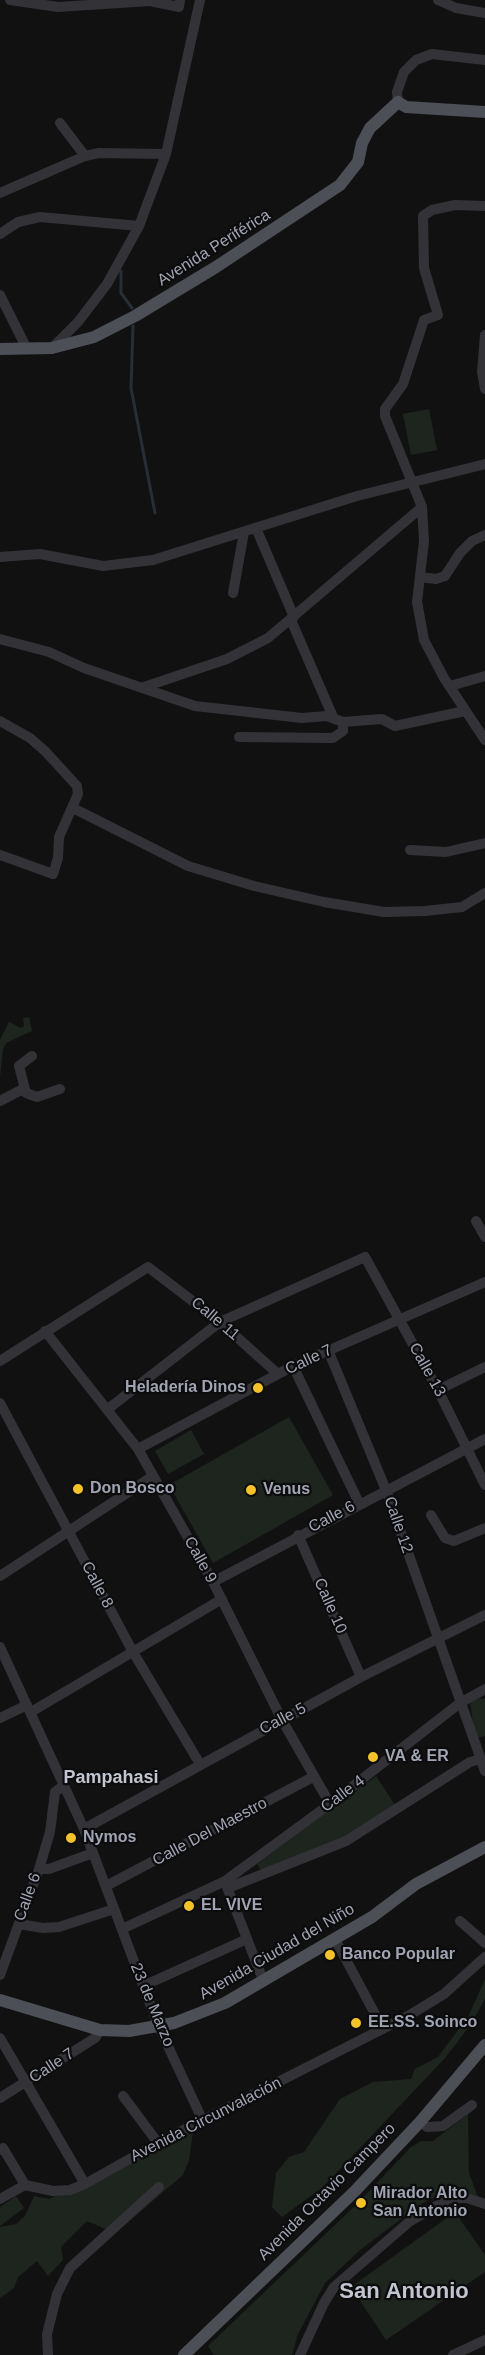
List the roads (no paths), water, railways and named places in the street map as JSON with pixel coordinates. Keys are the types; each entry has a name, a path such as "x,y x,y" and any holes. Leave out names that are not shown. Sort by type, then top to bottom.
{"main road":[{"path":"398,102 406,107 485,112"},
{"name":"Avenida Periférica","path":"0,349 52,348 94,337 135,316 314,204 351,174 370,128 398,102"},
{"name":"Avenida Ciudad del Niño","path":"0,2000 100,2030 129,2031 195,2016 225,2003 335,1939 416,1884 485,1847"},
{"name":"Avenida Octavio Campero","path":"184,2355 354,2192 420,2122 485,2045"}],"street":[{"path":"10,0 58,7 150,1 179,4"},
{"path":"52,348 78,322 107,284 139,226 166,154 200,0"},
{"path":"438,0 456,8 485,13"},
{"path":"398,102 397,92 404,72 416,60 432,54 485,60"},
{"path":"60,123 85,156"},
{"path":"0,193 85,156 99,153 166,154"},
{"path":"485,206 466,204 432,210 423,216 424,268 438,315 424,320 403,384 385,409 385,416 422,507 424,541 417,602 424,640 465,711 485,740"},
{"path":"0,234 18,222 39,217 139,226"},
{"path":"0,295 27,349"},
{"path":"485,335 482,372 485,389"},
{"path":"0,557 40,554 117,566 153,560 357,496 485,464"},
{"path":"143,687 248,650 293,619 422,507"},
{"path":"256,528 333,717"},
{"path":"233,593 244,532"},
{"path":"420,577 435,579 445,576 460,553 472,541 485,535"},
{"path":"0,639 49,652 84,668 195,706 302,718 333,717 343,722 382,719 395,726 465,711"},
{"path":"450,686 485,676"},
{"path":"0,721 30,738 45,751 77,786 78,794 59,837 58,858 53,874 0,855"},
{"path":"239,737 333,738 343,731 343,722"},
{"path":"73,808 188,866 254,886 324,902 384,912 425,911 462,907 485,893"},
{"path":"410,850 446,852 485,843"},
{"path":"32,1056 19,1066 22,1089 33,1098 60,1089"},
{"path":"0,1101 22,1089"},
{"path":"476,1221 485,1237"},
{"name":"Calle 13","path":"220,1322 365,1257 373,1267 438,1390 485,1485"},
{"name":"Calle 11","path":"45,1330 148,1267 220,1322 278,1374"},
{"name":"Calle 7","path":"138,1449 293,1366 485,1282"},
{"path":"108,1409 220,1322"},
{"path":"0,1361 45,1330"},
{"name":"Calle 9","path":"45,1330 138,1449 213,1582 282,1720 330,1804"},
{"name":"Calle 12","path":"328,1350 386,1490 485,1771"},
{"path":"293,1366 359,1503"},
{"path":"438,1390 485,1367"},
{"name":"Calle 8","path":"0,1403 133,1652 200,1764"},
{"name":"Calle 6","path":"213,1582 298,1535 485,1439"},
{"path":"0,1576 153,1476"},
{"path":"431,1515 445,1538 454,1541 485,1528"},
{"name":"Calle 10","path":"298,1535 361,1677"},
{"path":"0,1718 29,1709 133,1652 222,1599"},
{"name":"Calle 5","path":"84,1829 361,1677 485,1615"},
{"name":"23 de Marzo","path":"0,1647 84,1829 158,2025 203,2121"},
{"path":"460,1703 485,1689"},
{"name":"Calle 4","path":"122,1929 226,1885 460,1703"},
{"path":"263,1980 226,1885 346,1841 470,1762 481,1759"},
{"name":"Calle Del Maestro","path":"106,1886 313,1777"},
{"name":"Calle 6","path":"0,1975 39,1869 50,1832 55,1792 64,1785"},
{"path":"39,1869 49,1869 93,1853"},
{"path":"19,1924 43,1928 59,1927 114,1908"},
{"path":"460,1921 485,1943"},
{"path":"335,1939 383,2029"},
{"path":"143,1986 247,1940"},
{"name":"Avenida Circunvalación","path":"25,2185 53,2191 70,2190 85,2184 158,2143 383,2029 444,1994 485,1957"},
{"name":"Calle 7","path":"0,2098 95,2038 100,2030"},
{"path":"0,2038 85,2184"},
{"path":"123,2097 158,2143"},
{"path":"420,2122 427,2127 443,2126 472,2105"},
{"path":"0,2150 3,2148 25,2185 0,2199"},
{"path":"48,2355 47,2334 57,2294 70,2268 159,2187"},
{"path":"300,2355 334,2287 409,2222 450,2198 467,2198 485,2204"},
{"path":"453,2355 485,2340"}],"waterway":[{"path":"121,271 121,293 132,308"},
{"path":"133,326 131,388 155,513"}],"place":[{"name":"Heladería Dinos","path":"258,1388"},
{"name":"Don Bosco","path":"78,1489"},
{"name":"Venus","path":"251,1490"},
{"name":"VA & ER","path":"373,1757"},
{"name":"Nymos","path":"71,1838"},
{"name":"EL VIVE","path":"189,1906"},
{"name":"Banco Popular","path":"330,1955"},
{"name":"EE.SS. Soinco","path":"356,2023"},
{"name":"Mirador Alto San Antonio","path":"361,2203"}],"district":[{"name":"Pampahasi","path":"111,1778"},
{"name":"San Antonio","path":"404,2292"}]}
